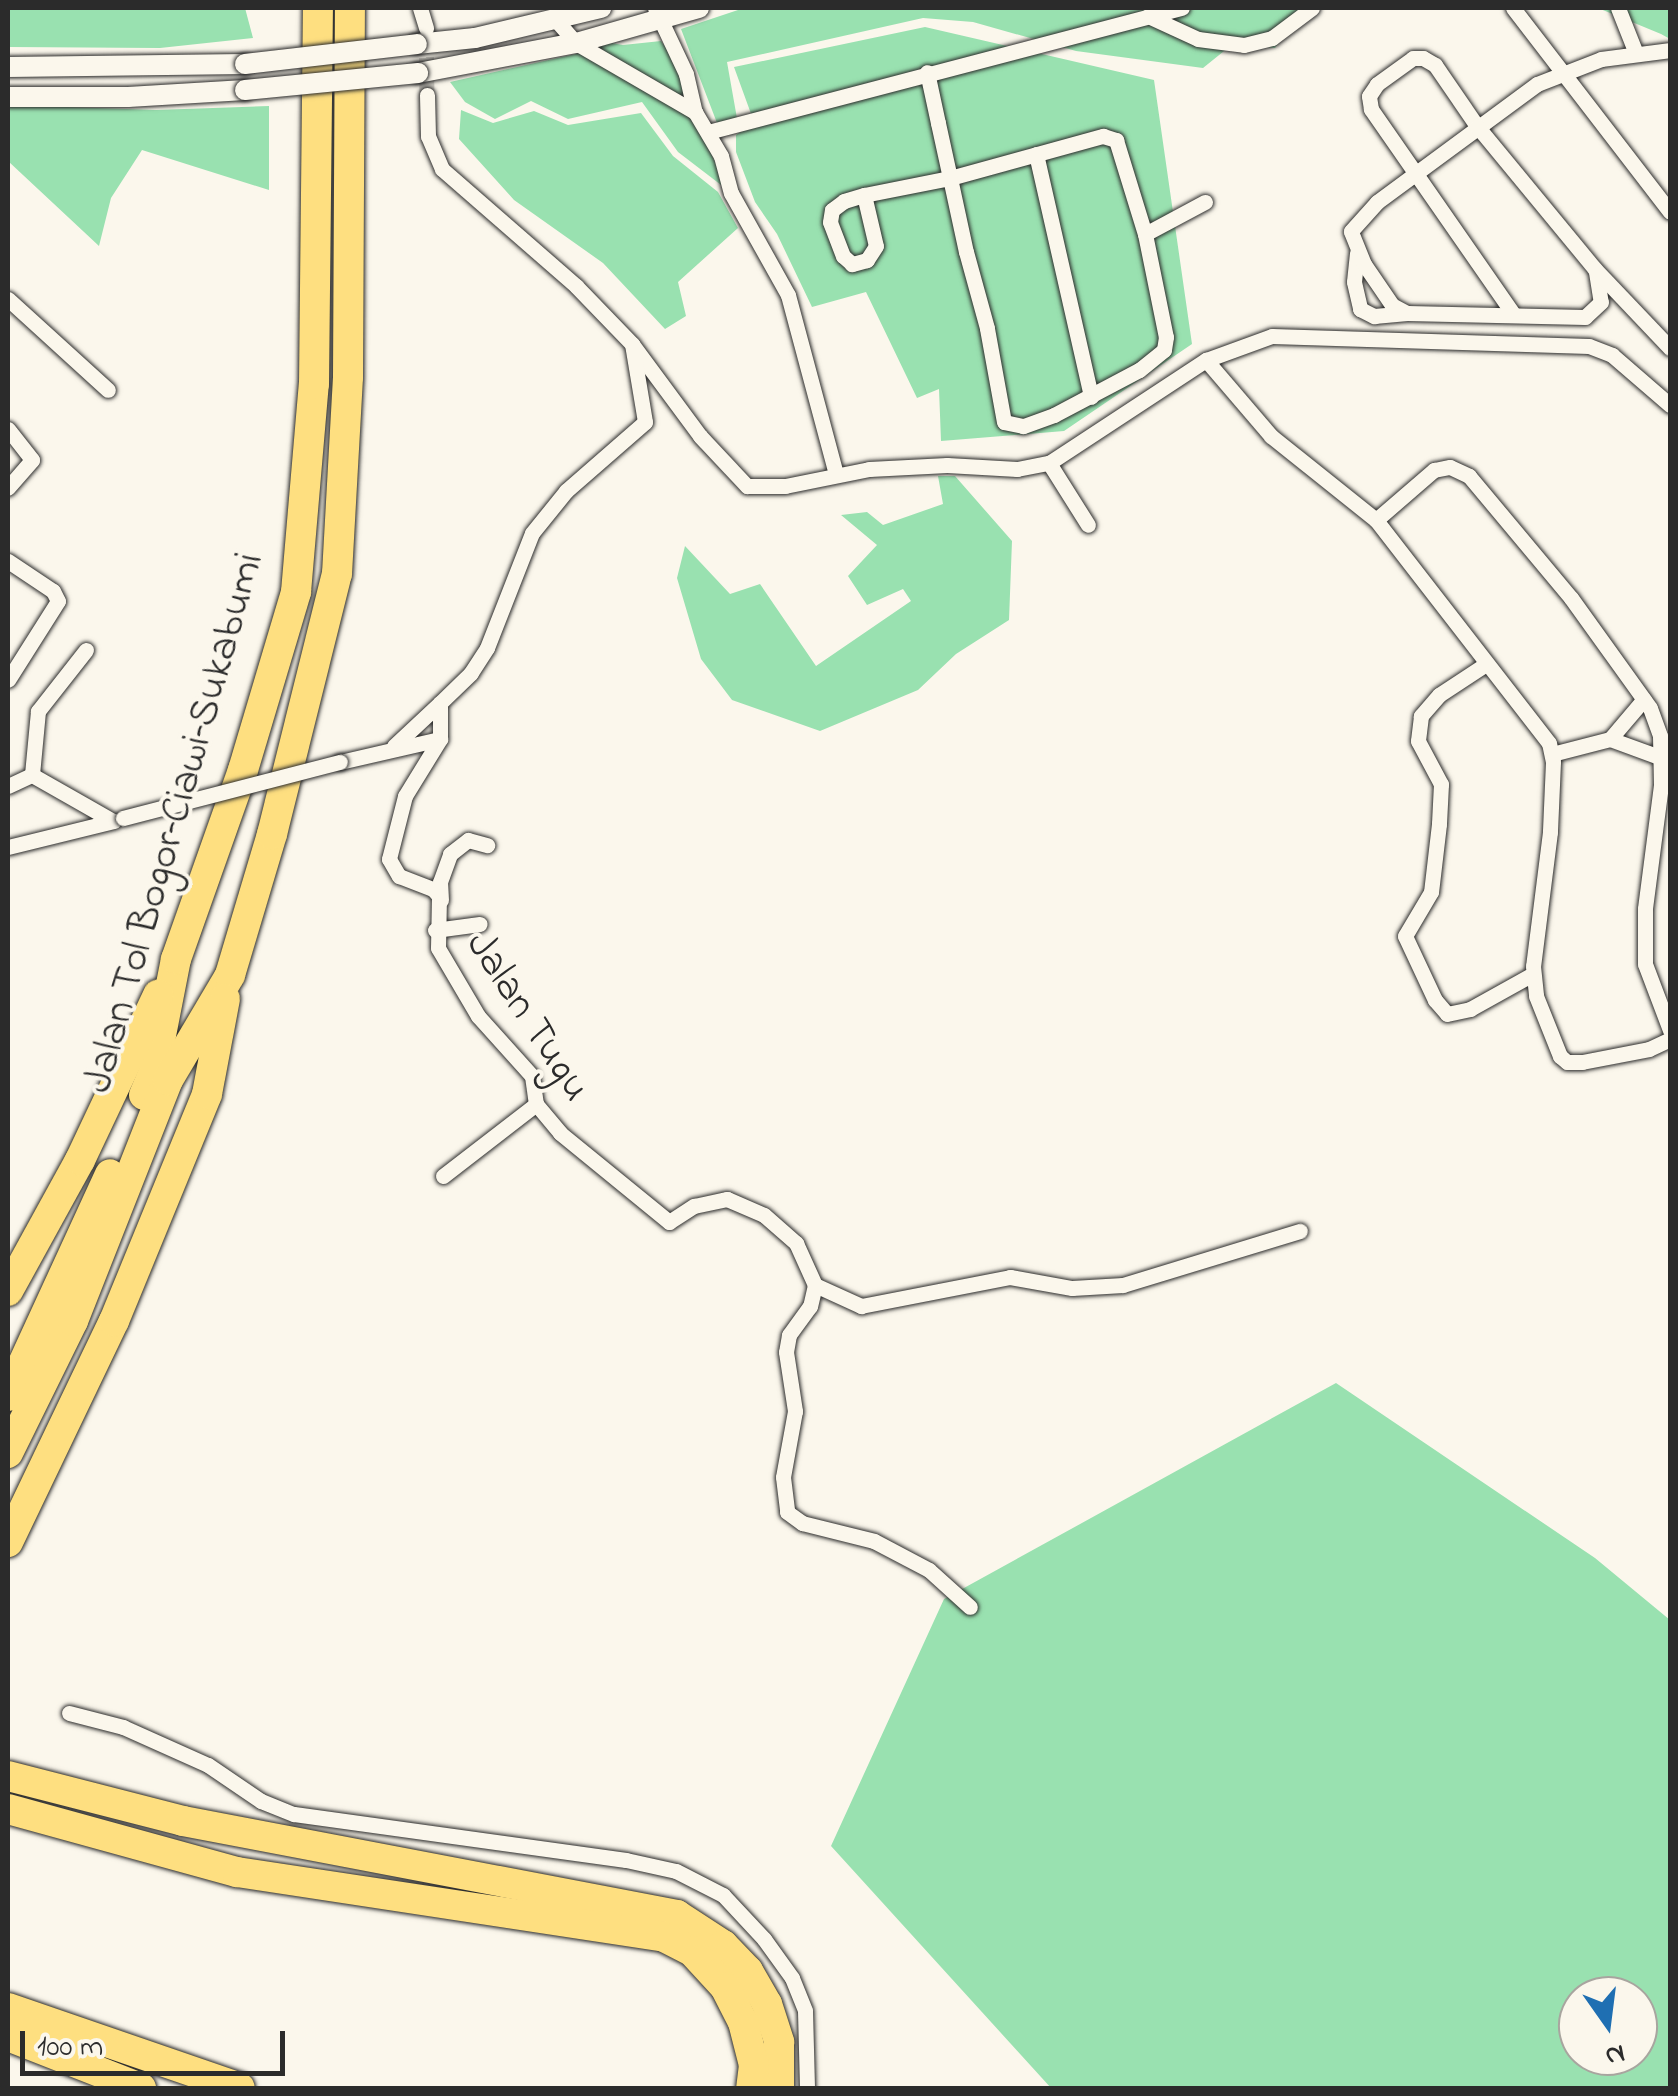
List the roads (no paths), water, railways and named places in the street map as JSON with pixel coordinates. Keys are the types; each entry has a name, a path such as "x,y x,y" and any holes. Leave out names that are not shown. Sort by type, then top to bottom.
{"highway":[{"name":"Jalan Tol Bogor–Ciawi–Sukabumi","path":"8,1454 154,1071 176,959 243,770 296,592 314,384 318,8"},
{"name":"Jalan Tol Bogor–Ciawi–Sukabumi","path":"8,1396 63,1313 168,1080 230,975 272,834 336,574 350,269 350,8"},
{"path":"11,1285 80,1160 176,959"},
{"path":"8,1542 114,1321 206,1094 230,975"},
{"path":"8,1776 183,1821 677,1915 724,1945 758,1988 779,2042 780,2088"},
{"path":"8,1808 237,1872 662,1936 692,1950 725,1986 743,2022 754,2065 751,2088"},
{"path":"8,2008 240,2088"},
{"path":"8,2036 141,2088"}],"street":[{"path":"420,8 421,36"},
{"path":"8,67 246,64 421,36 475,38 601,8"},
{"path":"8,97 128,97 244,90 418,72 576,43 658,14 699,8"},
{"path":"708,132 1182,8"},
{"path":"1148,16 1198,39 1244,45 1272,38 1312,8"},
{"path":"1513,8 1670,212"},
{"path":"1618,8 1635,52"},
{"path":"658,14 690,84 694,112"},
{"path":"556,20 576,43 694,112 708,132 740,212 779,276 797,319 836,474"},
{"path":"1407,313 1392,304 1357,253 1351,231 1358,219 1476,126 1564,70 1635,52 1670,50"},
{"path":"1514,315 1371,108 1369,96 1377,84 1413,58 1429,60 1476,126 1595,269 1670,348"},
{"path":"864,195 950,178 1102,136 1116,140 1145,234 1166,337 1164,350 1139,370 1090,397 1023,426 1006,424 1001,417 986,328 950,178 927,72"},
{"path":"427,95 428,136 442,169 576,286 632,344 700,436 747,486 785,486 836,474 935,465 1018,468 1049,463 1206,360 1245,342 1285,335 1589,346 1612,355 1670,405"},
{"path":"1036,154 1090,397"},
{"path":"1145,234 1204,202"},
{"path":"1357,253 1354,282 1360,309 1374,316 1407,313 1566,318 1590,314 1600,302 1595,269"},
{"path":"8,299 108,390"},
{"path":"394,746 471,672 487,648 532,533 566,491 645,422 632,344"},
{"path":"1206,360 1271,436 1376,520 1549,743 1550,832 1533,974 1536,996 1559,1054 1567,1062 1650,1049 1670,1039"},
{"path":"8,429 32,460 8,488"},
{"path":"1049,463 1088,525"},
{"path":"1376,520 1434,470 1450,467 1469,476 1571,598 1644,699 1658,727 1662,758 1644,952 1648,976 1670,1030"},
{"path":"8,561 53,591 58,601 8,680"},
{"path":"32,775 38,712 86,650"},
{"path":"1486,664 1439,695 1421,716 1418,741 1440,776 1439,824 1431,892 1404,936 1435,1000 1451,1015 1533,974"},
{"path":"1610,739 1644,699"},
{"path":"8,847 394,746 440,739 440,703"},
{"name":"Jalan Tugu","path":"440,739 405,796 400,827 388,852 399,876 433,889 442,900 436,930 438,948 478,1016 532,1076 536,1104 560,1133 669,1222 694,1206 717,1200 738,1202 764,1215 789,1234 815,1285"},
{"path":"1552,754 1610,739 1662,758"},
{"path":"8,786 32,775"},
{"path":"32,775 118,819"},
{"path":"442,900 440,882 450,854 468,840 488,845"},
{"path":"436,930 480,924"},
{"path":"444,1176 536,1104"},
{"path":"970,1608 929,1570 874,1541 802,1523 787,1512 783,1477 795,1411 786,1352 789,1335 810,1306 815,1285 861,1306 1010,1276 1072,1288 1123,1285 1214,1260 1300,1230"},
{"path":"69,1713 140,1734 208,1765 261,1802 294,1814 626,1860 676,1871 723,1895 764,1938 792,1978 805,2011 807,2088"}],"tunnel":[{"path":"426,34 427,95"}]}
